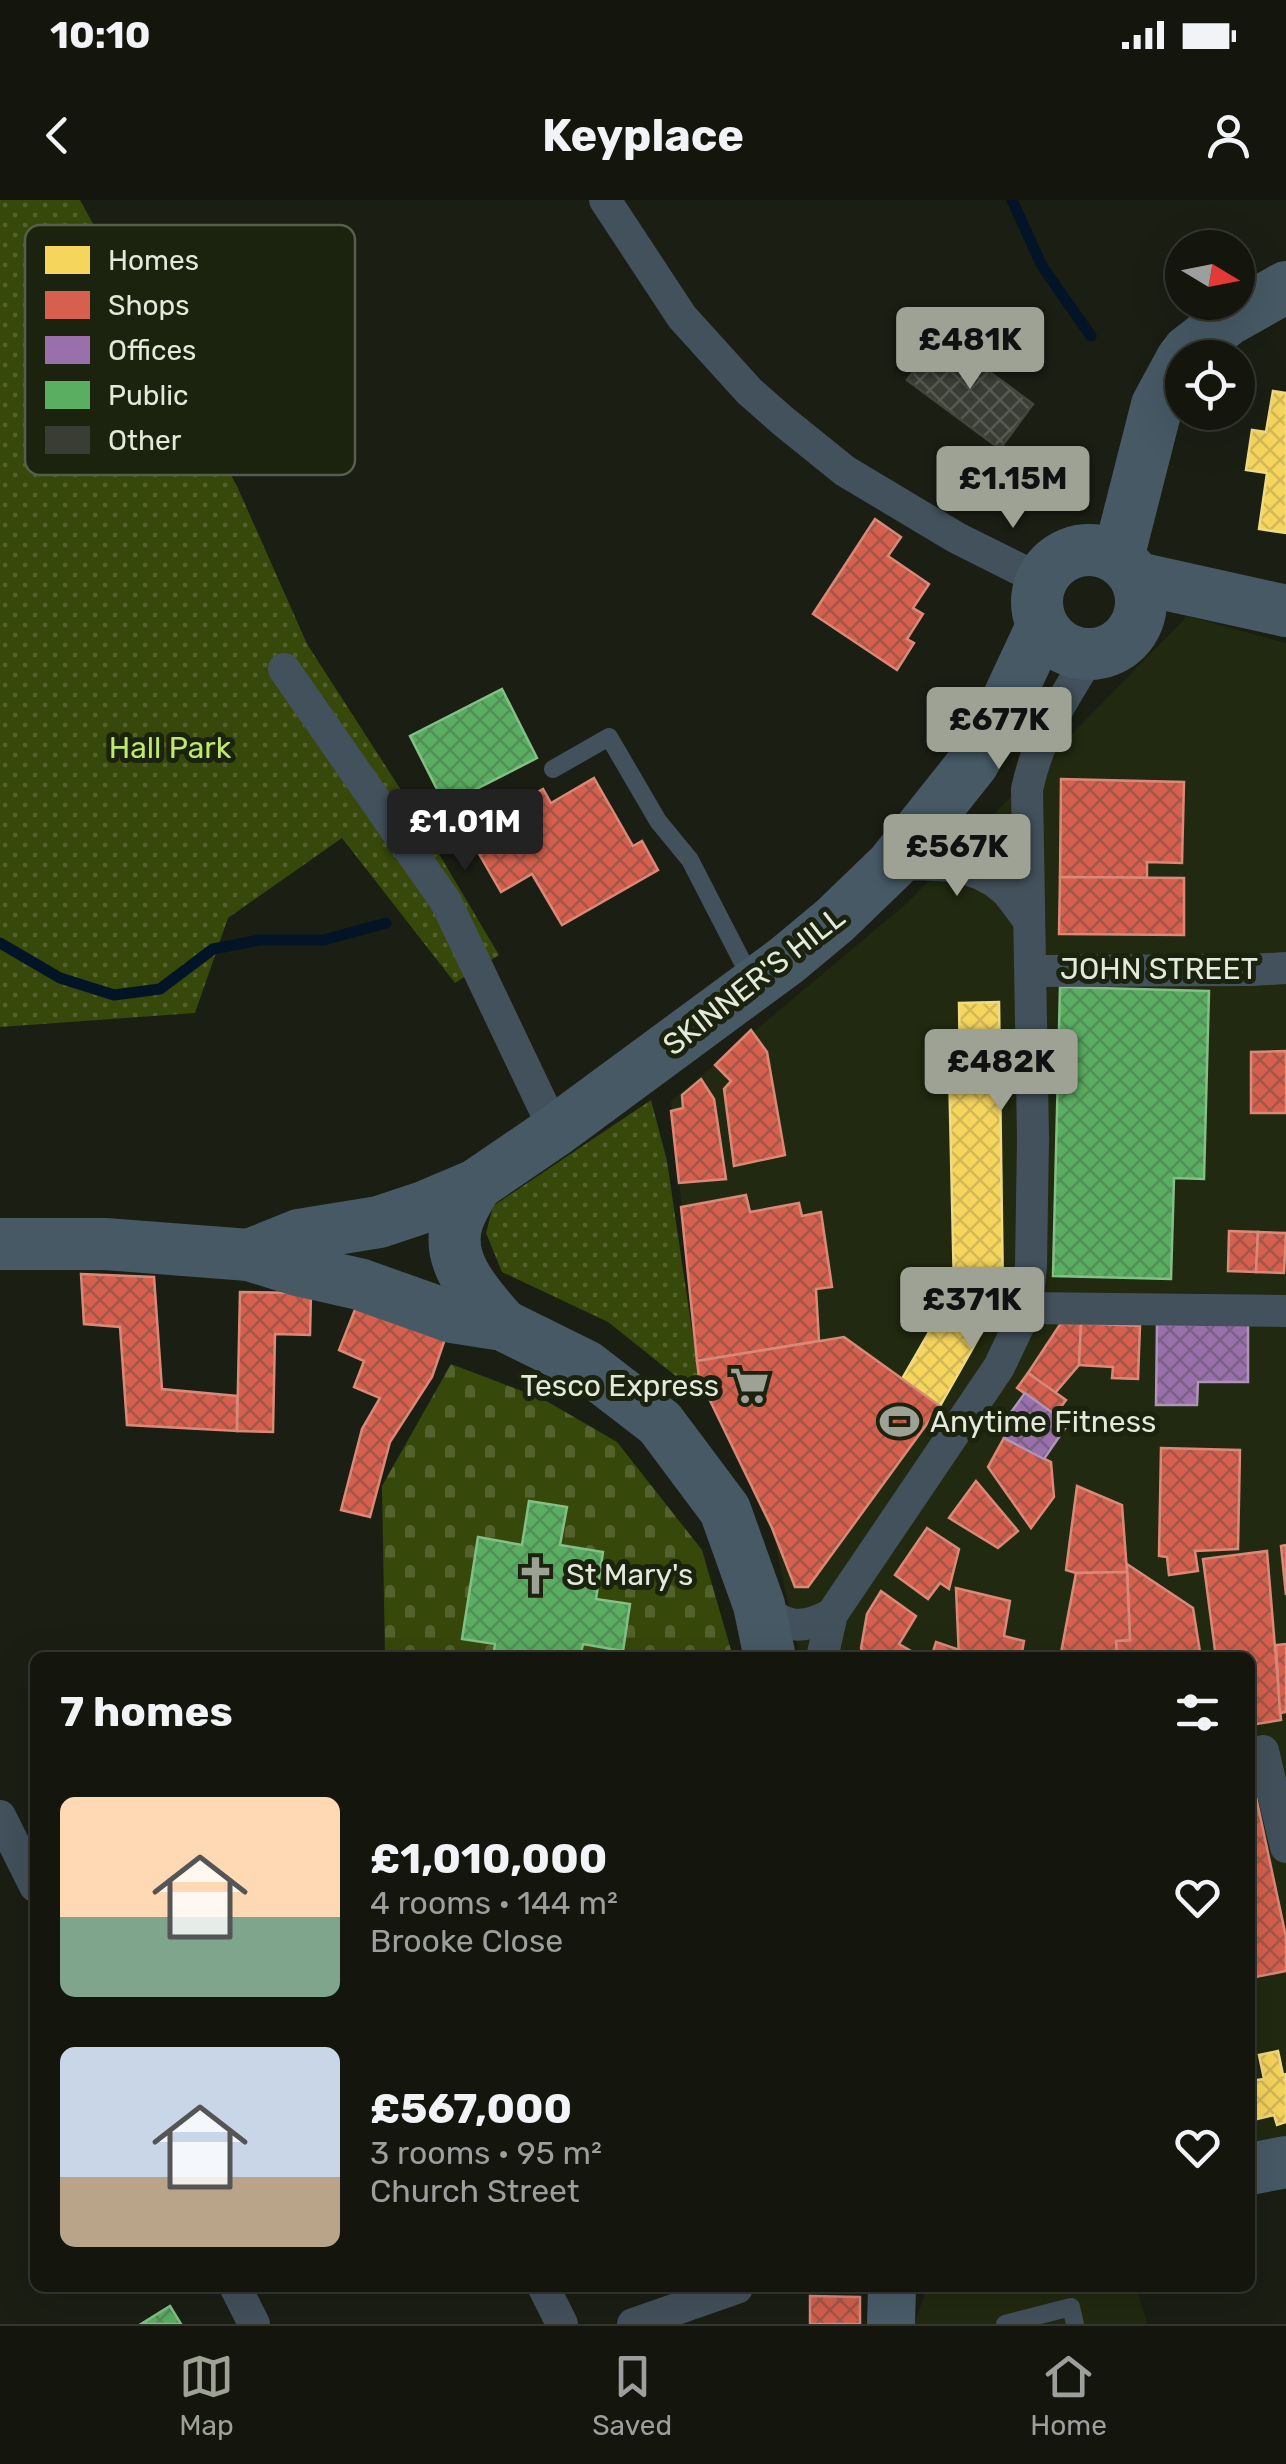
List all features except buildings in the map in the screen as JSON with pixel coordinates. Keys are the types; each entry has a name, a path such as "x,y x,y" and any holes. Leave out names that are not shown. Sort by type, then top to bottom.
{"main road":[{"path":"1201,340 1228,320 1286,288"},
{"path":"1165,391 1157,405 1127,568 1141,602 1133,630 1105,652 1092,654 1066,650 1052,640 1042,603 1050,566 1078,550 1099,550 1127,568 1286,611"},
{"name":"SKINNER'S HILL","path":"249,1254 298,1235 378,1222 476,1185 758,982 835,920 892,865 973,764 1008,701 1042,603"},
{"path":"476,1185 457,1222 456,1256 471,1287 503,1325"},
{"path":"0,1244 105,1244 249,1254 359,1284 452,1317 503,1325 586,1366 660,1423 725,1510 759,1605 769,1652"},
{"path":"1255,2168 1286,2162"}],"street":[{"path":"604,200 682,317 749,391 846,471 957,538 1042,603"},
{"path":"823,1652 832,1614 999,1367 1026,1308 1031,1265 1032,1174 1028,790 1035,756 1050,720 1092,654"},
{"path":"284,669 446,902 555,1131"},
{"path":"892,865 941,864 972,870 1003,888 1029,922"},
{"name":"JOHN STREET","path":"1031,970 1286,968"},
{"path":"1026,1308 1286,1311"},
{"path":"759,1605 776,1620 795,1626 814,1624 832,1614"},
{"path":"1266,1751 1286,1847"},
{"path":"0,1816 30,1876"},
{"path":"238,2292 254,2324"},
{"path":"546,2292 562,2324"},
{"path":"632,2324 725,2292"},
{"path":"891,2324 892,2292"}],"lane":[{"path":"553,769 609,737 658,821 690,860 743,963 758,982"},
{"path":"1005,2324 1071,2307 1075,2324"}],"shaded area":[{"path":"1187,616 1286,643 1286,2141 1255,2144 1255,1652 799,1652 772,1528 699,1378 671,1101 907,903"},
{"path":"926,2292 1138,2292 1147,2324 914,2324"}],"green space":[{"name":"Hall Park","path":"0,200 80,200 94,225 25,225 25,475 231,475 307,644 401,790 499,955 455,983 342,838 228,918 195,1013 0,1027"},
{"path":"651,1100 667,1161 699,1378 687,1385 608,1322 502,1272 486,1233 493,1206"},
{"path":"451,1364 543,1399 617,1442 702,1550 732,1652 385,1652 382,1486"}],"waterway":[{"path":"1012,200 1042,266 1091,336"},
{"path":"0,943 60,978 114,995 160,989 213,949 260,940 324,940 386,923"}],"place":[{"name":"Tesco Express","path":"749,1386"},
{"name":"Anytime Fitness","path":"900,1422"},
{"name":"St Mary's","path":"536,1575"}]}
